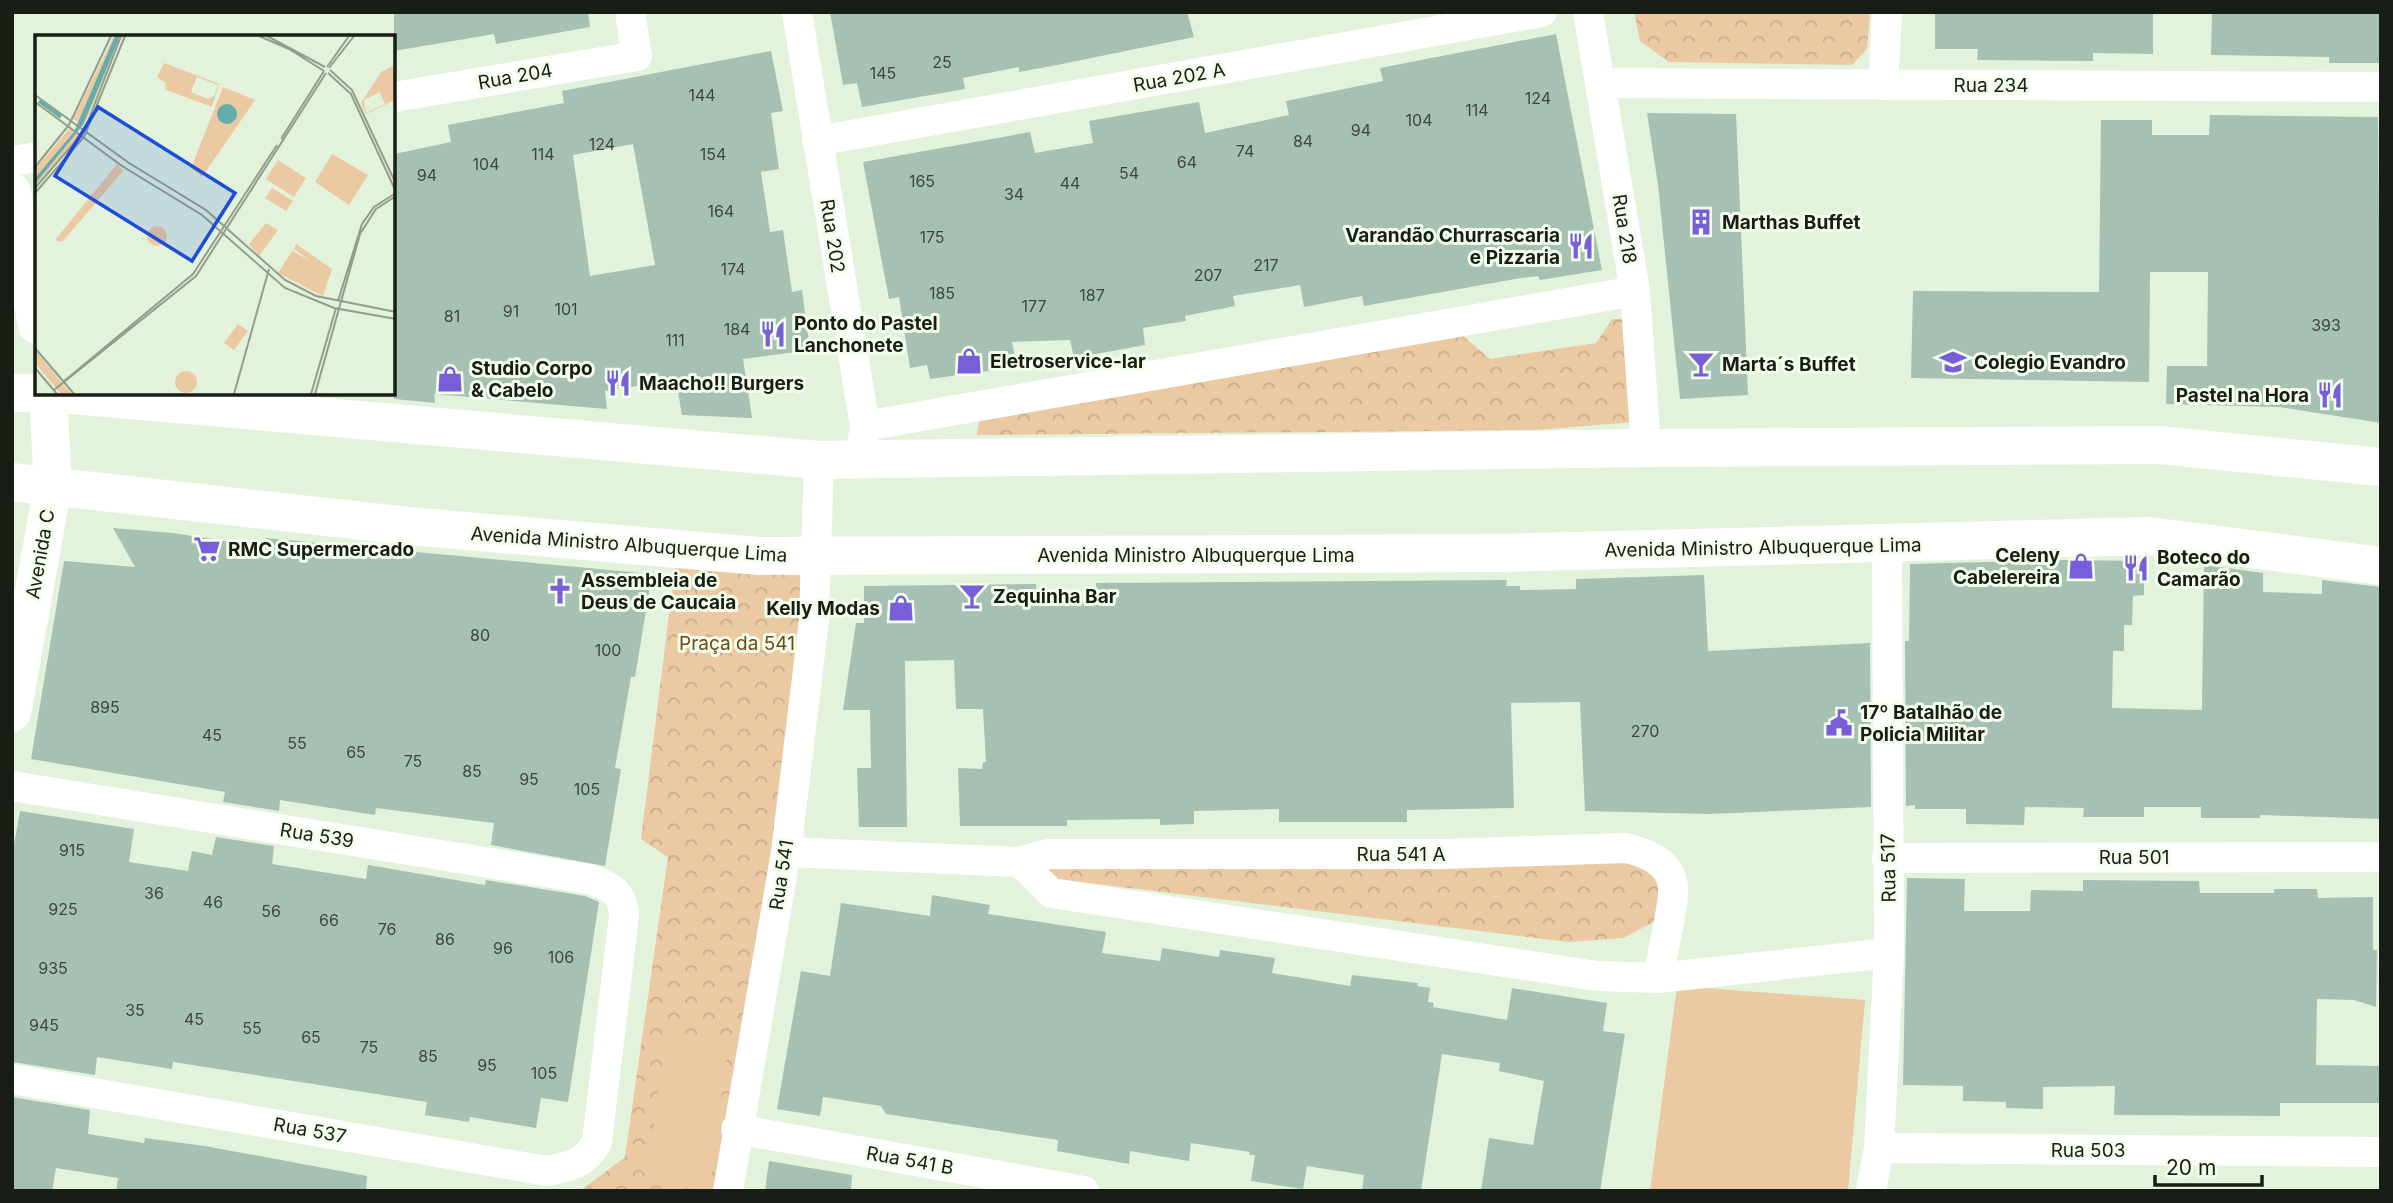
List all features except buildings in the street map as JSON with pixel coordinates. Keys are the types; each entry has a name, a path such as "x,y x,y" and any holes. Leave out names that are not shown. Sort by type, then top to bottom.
{"street":[{"name":"Rua 204","path":"396,97 637,56 630,12"},
{"name":"Rua 202","path":"797,12 862,443"},
{"name":"Rua 202 A","path":"817,141 1542,12"},
{"name":"Rua 218","path":"1588,12 1635,291 1646,448"},
{"path":"1883,85 1887,12"},
{"name":"Rua 234","path":"1601,83 2381,87"},
{"path":"12,161 35,157"},
{"path":"12,192 35,314"},
{"path":"83,396 819,460 862,443 1635,291"},
{"path":"12,393 35,393"},
{"name":"Avenida C","path":"12,712 52,485 48,396"},
{"path":"862,443 1646,448 2159,445 2381,467"},
{"name":"Rua 541","path":"729,1191 737,1129 786,852 814,620 819,460"},
{"name":"Avenida Ministro Albuquerque Lima","path":"12,482 408,526 759,556 816,558 1500,553 1734,549 1850,542 1887,545 2150,536 2381,566"},
{"name":"Rua 517","path":"1871,1191 1879,1148 1889,953 1887,545"},
{"name":"Rua 539","path":"12,786 589,879 618,892 623,900 624,916 597,1142"},
{"name":"Rua 541 A","path":"786,852 1020,862 1048,854 1445,854 1626,848 1648,853 1660,862 1673,886 1658,978"},
{"name":"Rua 501","path":"1887,858 2381,856"},
{"path":"1020,862 1051,893 1597,976 1658,978 1889,953"},
{"name":"Rua 537","path":"12,1079 547,1171 577,1165 589,1157 597,1142"},
{"name":"Rua 541 B","path":"737,1129 1084,1191"},
{"name":"Rua 503","path":"1879,1148 2381,1152"}],"green space":[{"path":"1634,12 1870,12 1867,49 1852,65 1669,62 1640,41"},
{"path":"1612,319 1629,319 1634,422 1537,430 977,435 979,421 1463,336 1490,359 1596,343"},
{"name":"Praça da 541","path":"675,567 799,574 814,607 723,1191 580,1191 625,1157 668,857 641,839"},
{"path":"1626,848 1667,878 1654,922 1623,938 1568,942 1007,873 1008,864"},
{"path":"1677,986 1865,1000 1848,1191 1650,1191"},
{"path":"666,1037 728,1045 709,1191 646,1183"}],"place":[{"name":"Marthas Buffet","path":"1701,222"},
{"name":"Varandão Churrascaria e Pizzaria","path":"1581,246"},
{"name":"Ponto do Pastel Lanchonete","path":"773,334"},
{"name":"Eletroservice-lar","path":"969,361"},
{"name":"Colegio Evandro","path":"1953,362"},
{"name":"Marta´s Buffet","path":"1701,364"},
{"name":"Studio Corpo & Cabelo","path":"450,379"},
{"name":"Maacho!! Burgers","path":"618,383"},
{"name":"Pastel na Hora","path":"2330,395"},
{"name":"RMC Supermercado","path":"207,549"},
{"name":"Celeny Cabelereira","path":"2081,566"},
{"name":"Boteco do Camarão","path":"2136,568"},
{"name":"Assembleia de Deus de Caucaia","path":"560,591"},
{"name":"Zequinha Bar","path":"972,596"},
{"name":"Kelly Modas","path":"901,608"},
{"name":"17º Batalhão de Policia Militar","path":"1839,723"}]}
